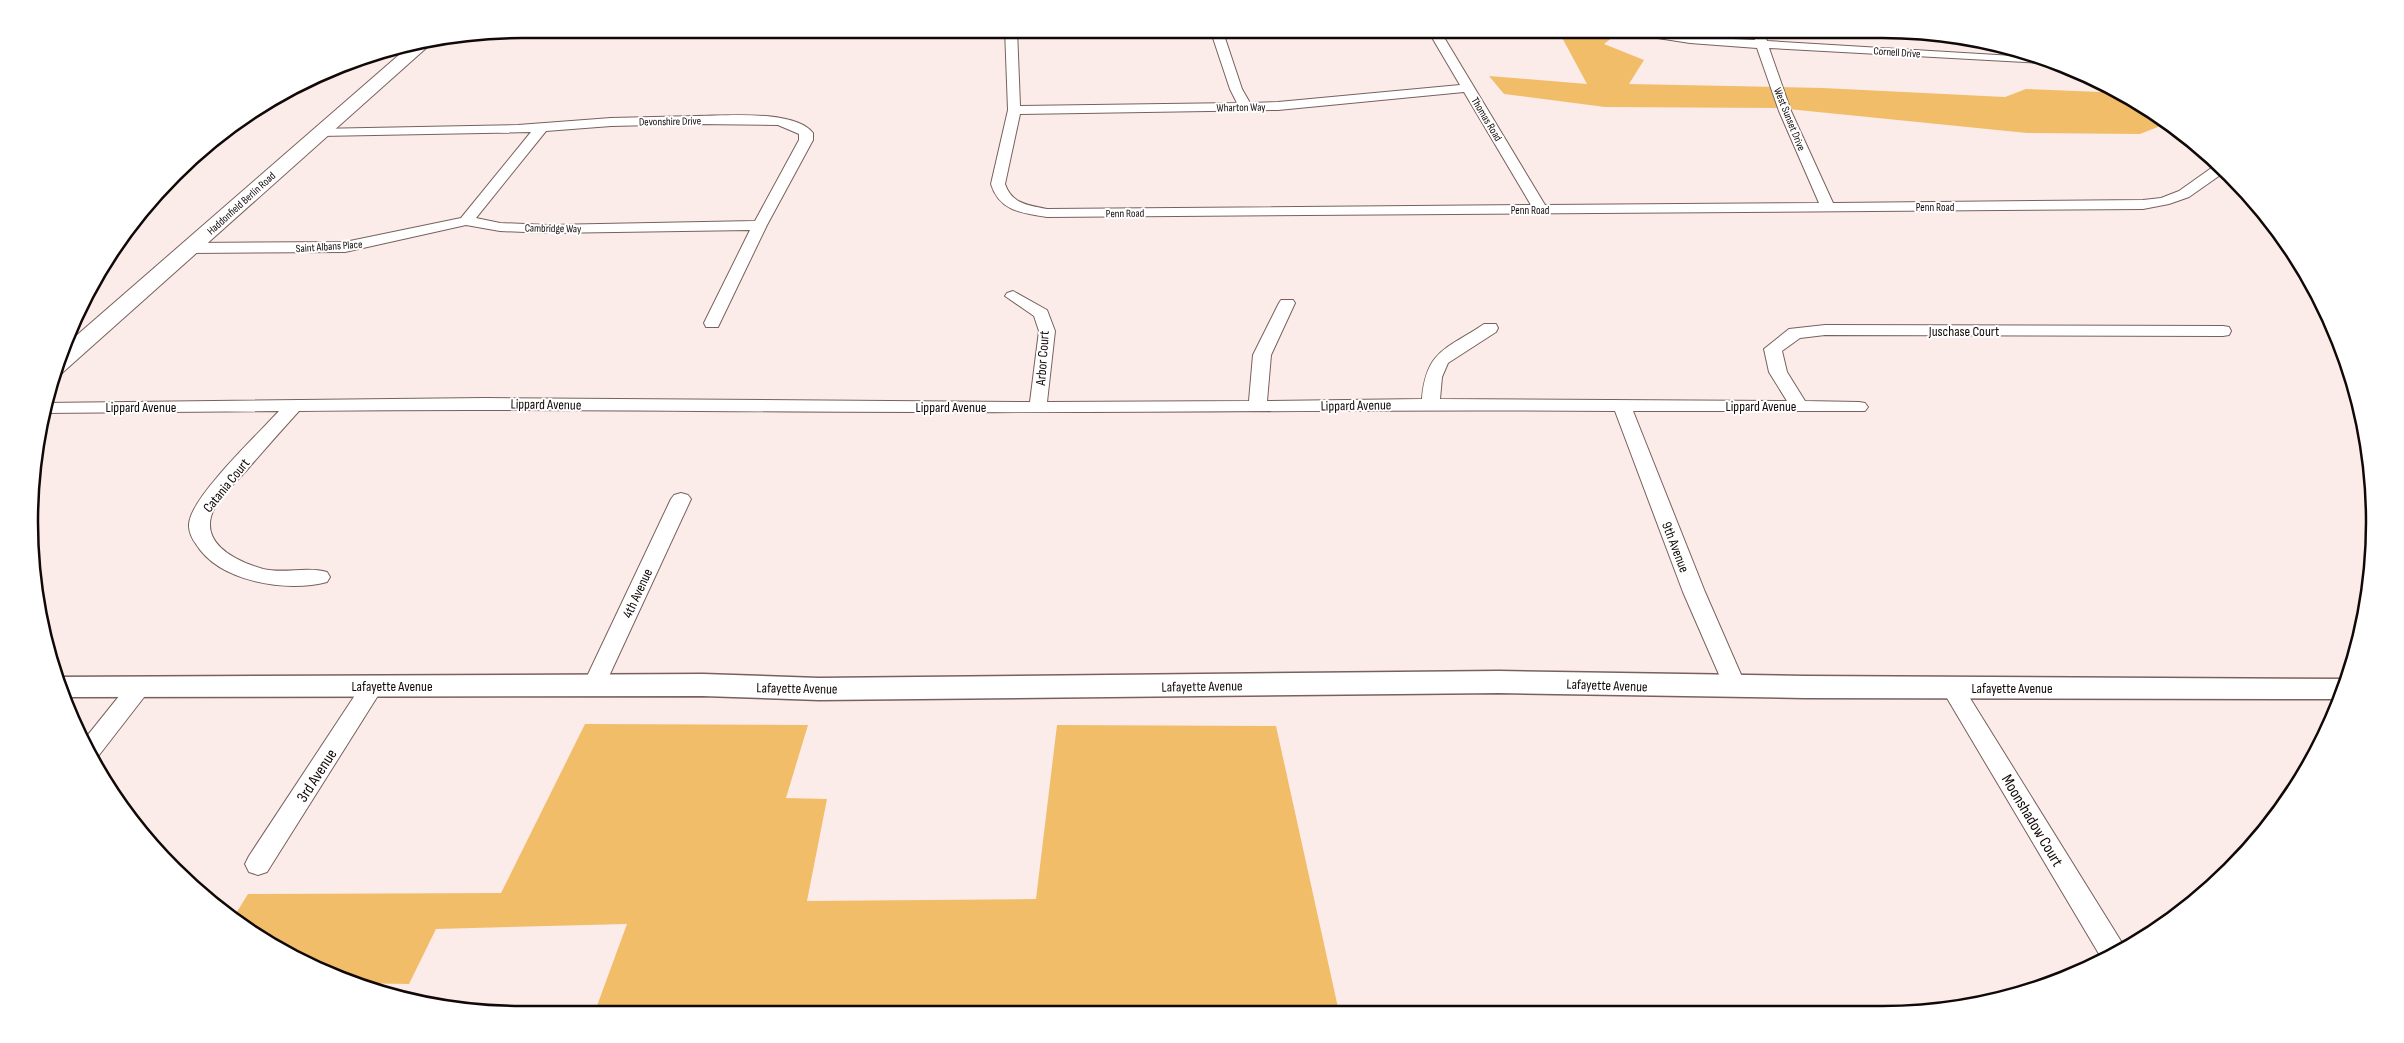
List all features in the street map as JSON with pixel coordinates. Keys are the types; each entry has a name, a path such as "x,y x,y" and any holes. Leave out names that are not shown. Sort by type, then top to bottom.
{"main road":[{"name":"Haddonfield Berlin Road","path":"66,357 414,50"}],"street":[{"name":"Penn Road","path":"1011,38 1014,110 998,184 1000,194 1014,206 1047,213 2148,205 2191,191 2215,170"},
{"path":"1219,38 1236,89 1246,107"},
{"name":"Thomas Road","path":"1438,38 1541,210"},
{"name":"Cornell Drive","path":"1666,38 2029,60"},
{"name":"West Sunset Drive","path":"1760,38 1785,111 1828,208"},
{"name":"Wharton Way","path":"1014,110 1246,107 1468,88"},
{"name":"Devonshire Drive","path":"320,132 541,128 611,122 696,120 779,121 799,128 806,133 806,140 760,225 712,323"},
{"path":"466,221 541,128"},
{"name":"Cambridge Way","path":"466,221 500,227 548,229 760,225"},
{"name":"Saint Albans Place","path":"190,248 345,247 466,221"},
{"name":"Arbor Court","path":"1012,296 1041,313 1047,331 1038,406"},
{"path":"1258,406 1262,356 1287,304"},
{"path":"1431,404 1433,377 1441,360 1490,328"},
{"name":"Juschase Court","path":"1799,406 1778,372 1773,348 1795,333 1824,330 2223,331"},
{"name":"Lippard Avenue","path":"51,408 485,403 1038,406 1431,404 1859,407"},
{"name":"9th Avenue","path":"1622,405 1694,592 1735,686"},
{"name":"Catania Court","path":"293,406 209,500 198,527 203,540 216,555 236,567 260,576 282,580 320,577"},
{"name":"4th Avenue","path":"593,687 680,499"},
{"name":"Lafayette Avenue","path":"66,686 593,687 703,685 819,689 942,687 1077,688 1499,682 1952,688 2337,688"},
{"path":"93,746 140,686"},
{"name":"3rd Avenue","path":"258,864 373,686"},
{"name":"Moonshadow Court","path":"1952,688 2111,948"}],"shaded area":[{"path":"1562,38 1612,38 1604,44 1644,60 1629,84 1823,88 2005,97 2026,89 2106,92 2161,126 2140,134 2027,133 1778,108 1605,107 1504,94 1489,76 1587,84"},
{"path":"585,724 808,725 786,798 827,799 807,901 1036,899 1057,725 1276,726 1338,1006 597,1006 627,924 436,929 409,984 378,983 336,969 307,956 279,941 237,912 248,894 501,893"}]}
